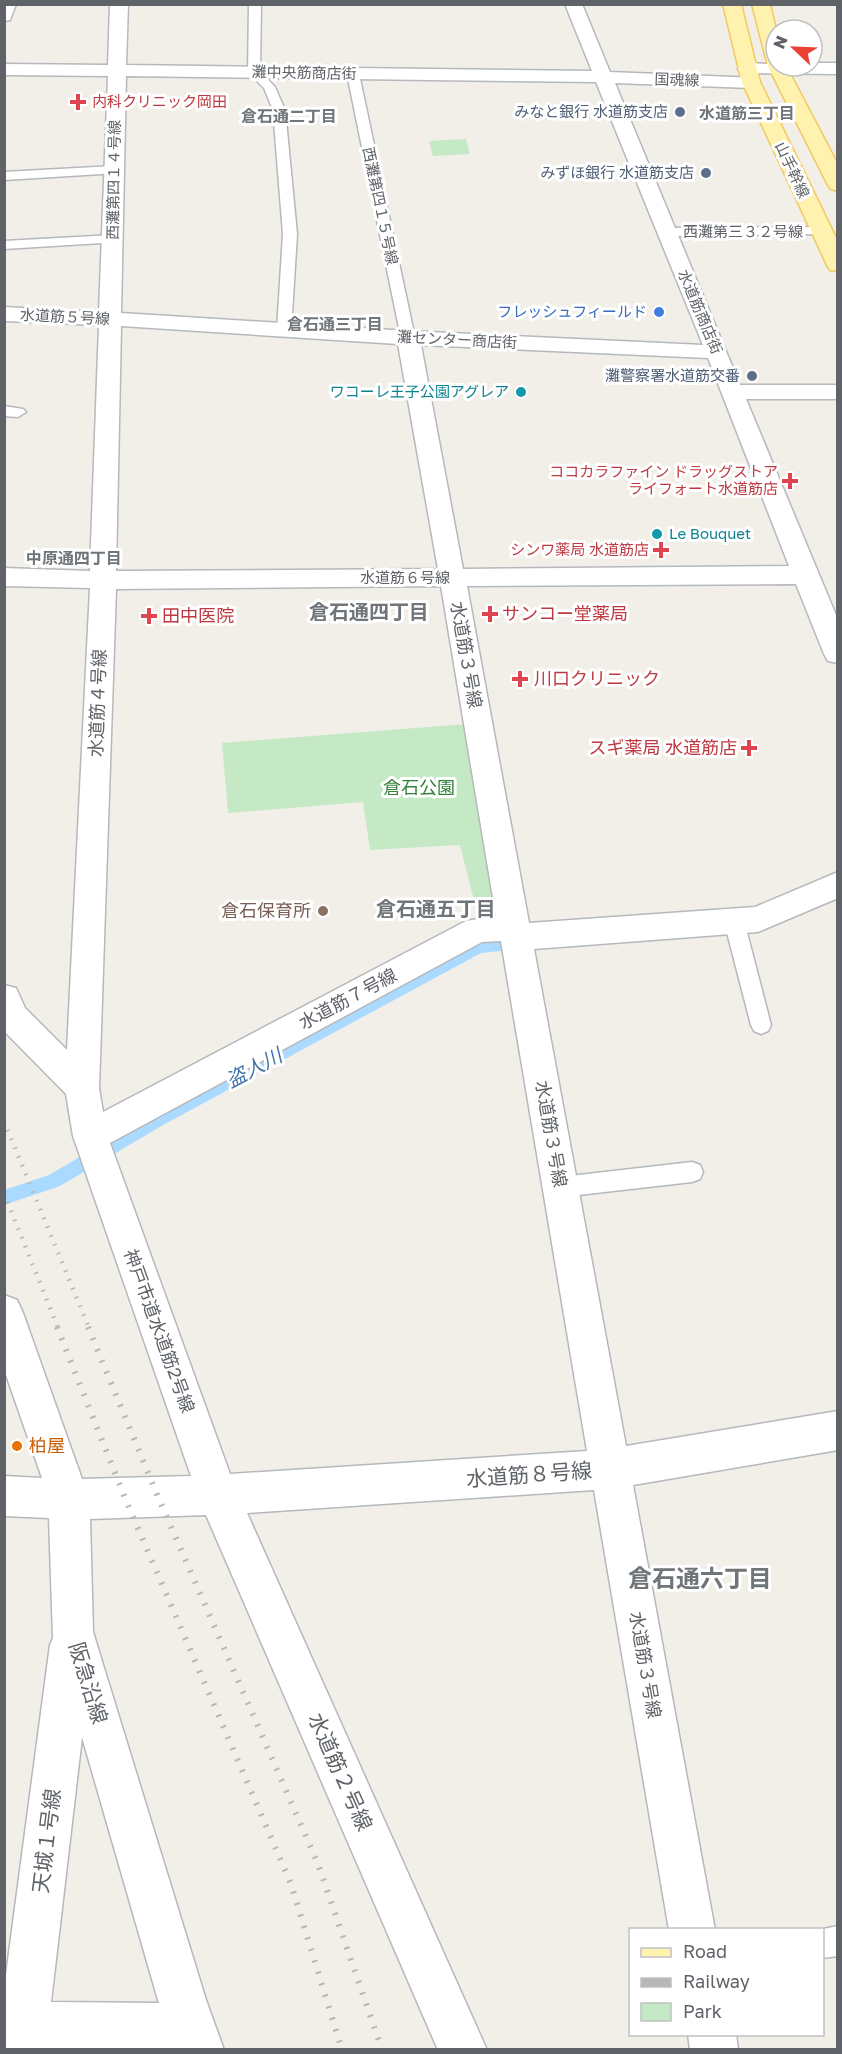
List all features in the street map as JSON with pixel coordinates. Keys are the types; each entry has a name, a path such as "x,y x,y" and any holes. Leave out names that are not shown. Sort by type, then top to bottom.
{"main road":[{"name":"山手幹線","path":"732,4 749,75 837,265"},
{"name":"山手幹線","path":"783,78 837,185"}],"street":[{"path":"4,16 7,4"},
{"name":"西灘第四１４号線","path":"118,319 113,239 119,4"},
{"name":"水道筋商店街","path":"573,4 717,352 837,654"},
{"name":"灘中央筋商店街","path":"4,69 603,77"},
{"name":"国魂線","path":"603,77 749,75 764,70"},
{"name":"水道筋５号線","path":"4,314 118,319"},
{"name":"灘センター商店街","path":"118,319 408,338 717,352"},
{"name":"水道筋４号線","path":"82,1088 103,580 118,319"},
{"name":"水道筋３号線","path":"408,338 453,577 692,1928"},
{"path":"731,392 837,392"},
{"name":"水道筋６号線","path":"4,577 103,580 806,575"},
{"name":"水道筋７号線","path":"94,1148 477,930 516,932 758,919 837,884"},
{"path":"4,998 12,1017 82,1088"},
{"name":"神戸市道水道筋2号線","path":"82,1088 94,1148 218,1495"},
{"name":"阪急沿線","path":"4,1313 69,1499 72,1632 179,1989 196,2038"},
{"name":"水道筋８号線","path":"4,1496 69,1499 218,1495 610,1469 837,1430"},
{"name":"水道筋２号線","path":"218,1495 463,2049"},
{"name":"天城１号線","path":"23,2038 72,1632"},
{"path":"23,2038 196,2038"}],"lane":[{"path":"255,4 254,72 269,87 279,110 290,234 284,330"},
{"name":"西灘第四１５号線","path":"353,74 408,338"},
{"path":"4,176 114,170"},
{"name":"西灘第三３２号線","path":"666,232 820,231"},
{"path":"4,245 113,239"},
{"path":"734,921 761,1025"},
{"path":"561,1187 692,1172"}],"green space":[{"path":"466,139 470,154 433,156 429,141"},
{"name":"倉石公園","path":"467,724 499,903 478,916 460,845 370,850 363,802 228,813 222,743"}],"waterway":[{"name":"盗人川","path":"4,1198 54,1181 157,1120 479,947 505,946"}],"railway":[{"path":"4,1121 89,1328"},
{"path":"4,1193 58,1328"},
{"path":"57,1327 125,1498 291,1884 342,2050"},
{"path":"88,1327 158,1497 318,1864 382,2050"}],"place":[{"name":"内科クリニック岡田","path":"78,102"},
{"name":"みなと銀行 水道筋支店","path":"680,112"},
{"name":"みずほ銀行 水道筋支店","path":"706,173"},
{"name":"フレッシュフィールド","path":"659,312"},
{"name":"灘警察署水道筋交番","path":"752,376"},
{"name":"ワコーレ王子公園アグレア","path":"521,392"},
{"name":"ココカラファイン ドラッグストア ライフォート水道筋店","path":"790,481"},
{"name":"Le Bouquet","path":"657,534"},
{"name":"シンワ薬局 水道筋店","path":"661,550"},
{"name":"サンコー堂薬局","path":"490,614"},
{"name":"田中医院","path":"149,616"},
{"name":"川口クリニック","path":"520,679"},
{"name":"スギ薬局 水道筋店","path":"749,748"},
{"name":"倉石保育所","path":"323,911"},
{"name":"柏屋","path":"17,1446"}],"district":[{"name":"水道筋三丁目","path":"747,113"},
{"name":"倉石通二丁目","path":"289,116"},
{"name":"倉石通三丁目","path":"335,324"},
{"name":"中原通四丁目","path":"74,558"},
{"name":"倉石通四丁目","path":"369,612"},
{"name":"倉石通五丁目","path":"436,909"},
{"name":"倉石通六丁目","path":"700,1579"}]}
